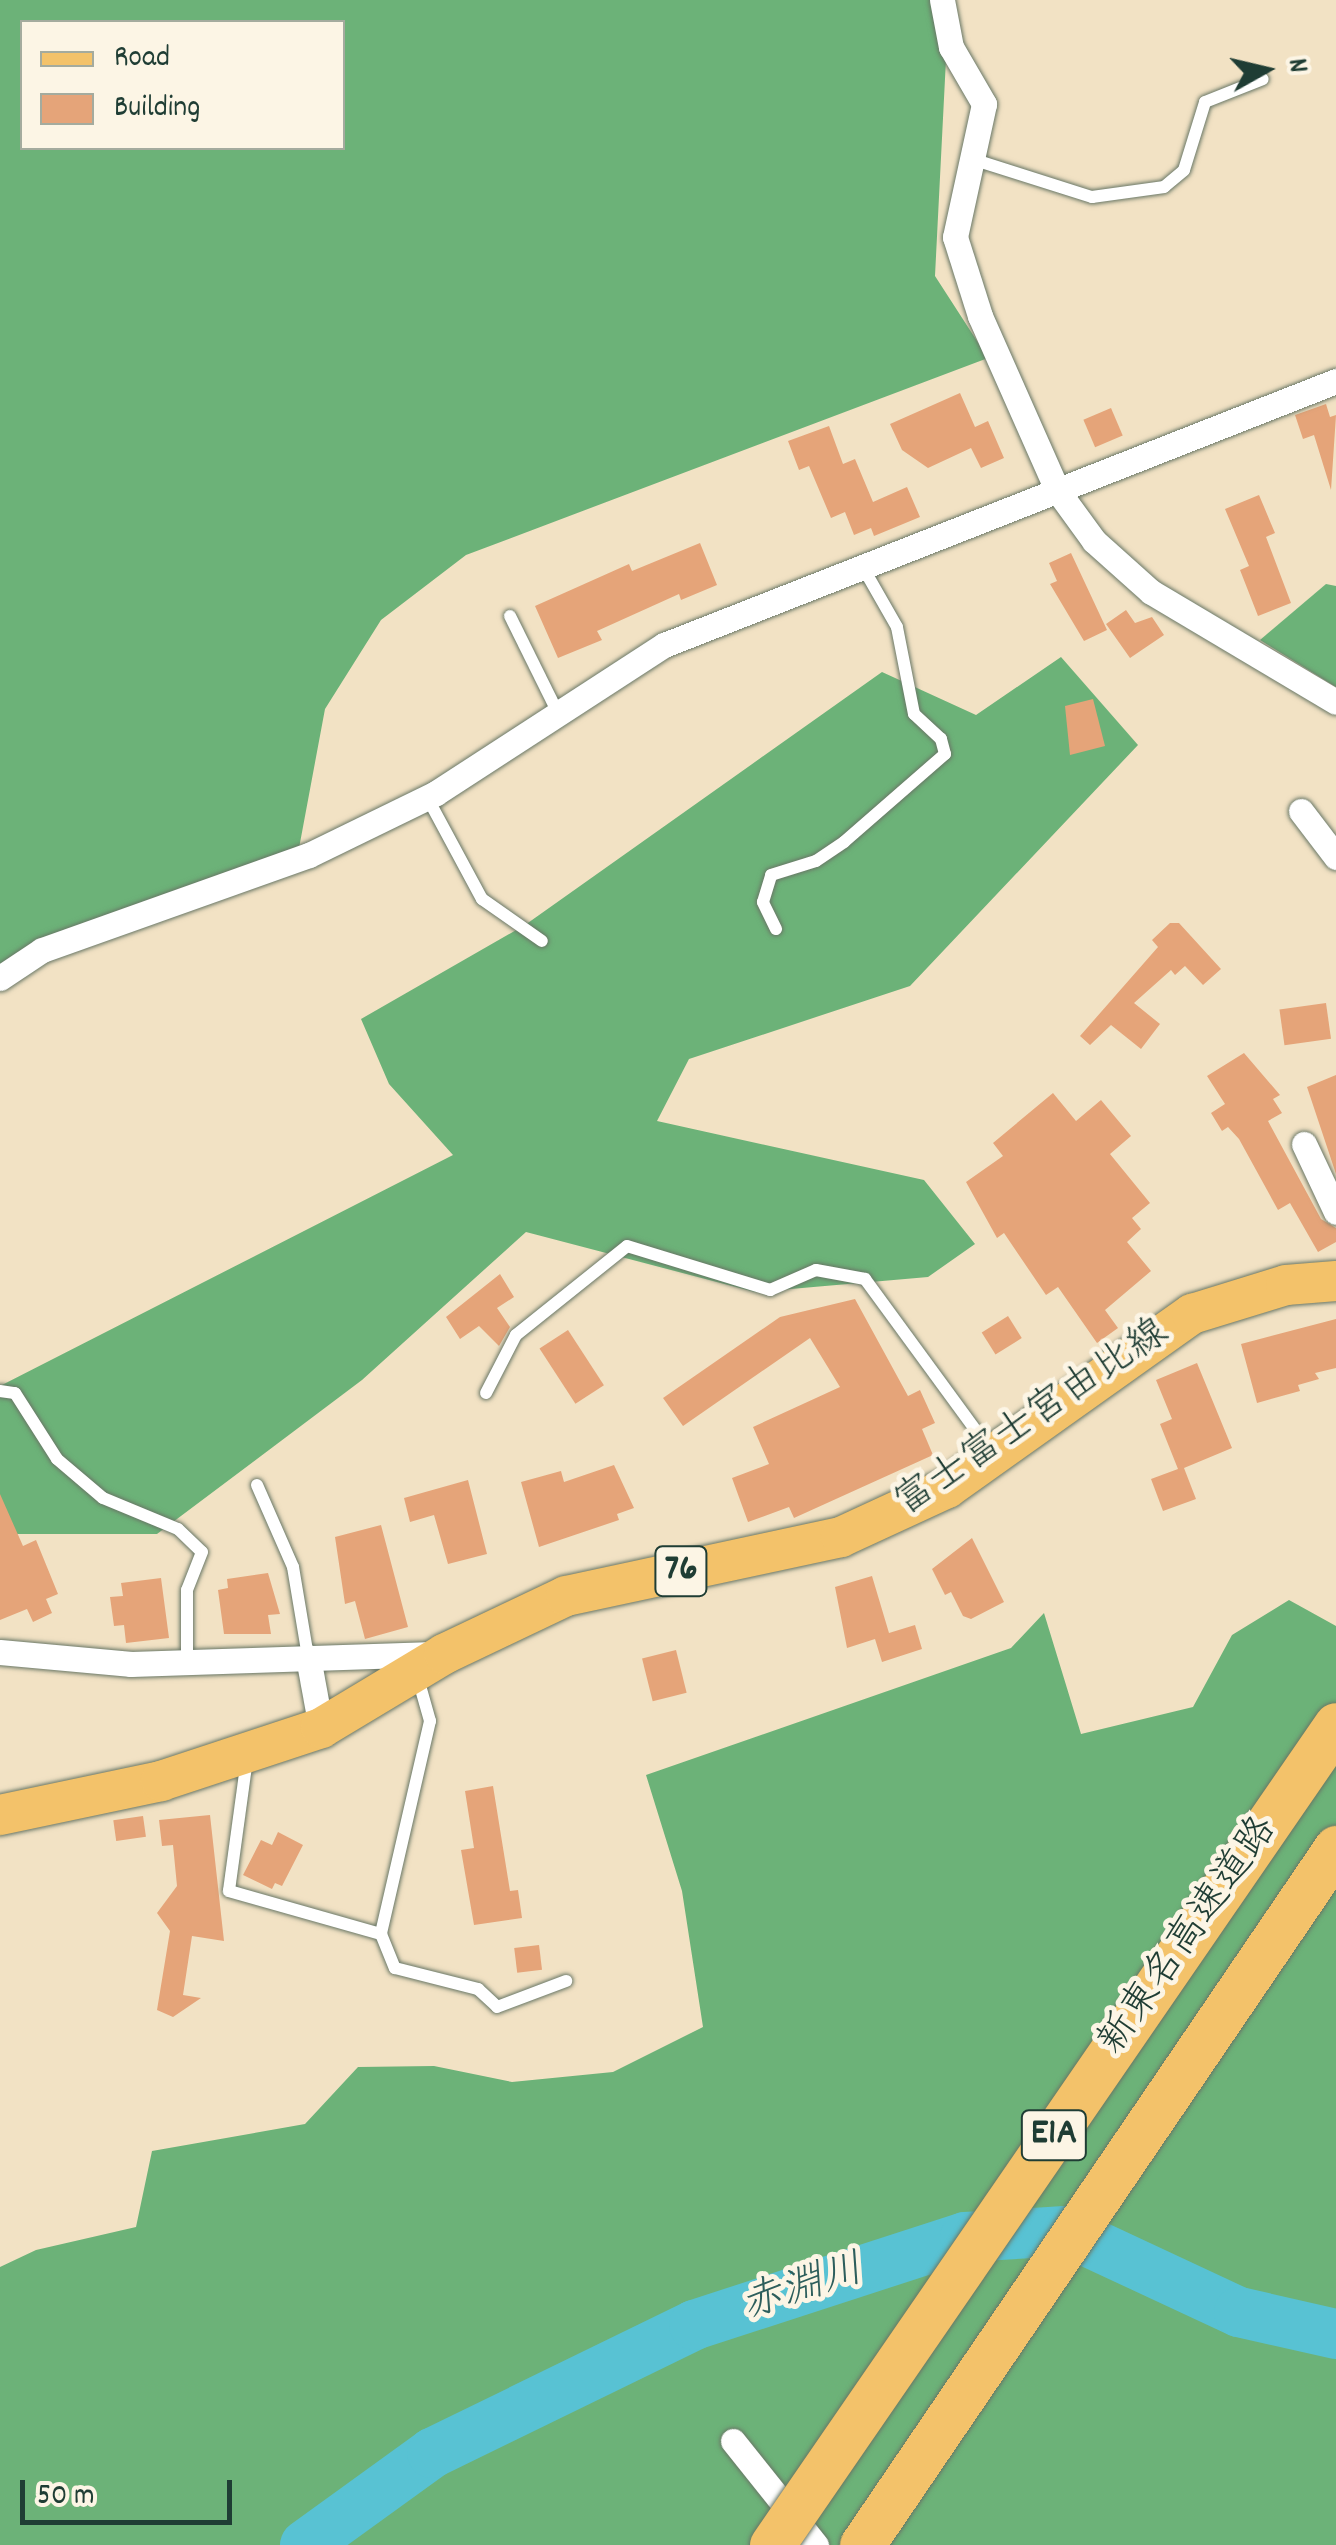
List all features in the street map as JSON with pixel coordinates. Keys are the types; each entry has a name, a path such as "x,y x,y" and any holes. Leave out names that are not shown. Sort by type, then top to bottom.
{"highway":[{"name":"新東名高速道路","path":"772,2545 1336,1725"},
{"name":"新東名高速道路","path":"862,2545 1336,1848"}],"main road":[{"name":"富士富士宮由比線","path":"0,1815 248,1755 320,1728 431,1663 566,1596 841,1538 946,1488 1192,1314 1238,1296 1336,1282"}],"street":[{"path":"942,0 952,47 984,104 955,238 980,316 1057,490 1094,541 1151,592 1336,702"},
{"path":"0,978 42,950 309,855 427,797 560,718 664,646 865,571 1057,490 1336,381"},
{"path":"1302,812 1336,857"},
{"path":"1304,1144 1336,1212"},
{"path":"0,1652 187,1662 308,1657 431,1663"},
{"path":"308,1657 320,1728"},
{"path":"733,2441 816,2545"}],"lane":[{"path":"972,159 1092,197 1164,187 1184,170 1206,102 1262,79"},
{"path":"776,929 763,902 771,875 830,852 916,786 945,754 941,738 914,714 897,627 865,571"},
{"path":"510,616 560,718"},
{"path":"427,797 482,899 542,941"},
{"path":"486,1393 516,1335 627,1246 770,1290 816,1270 866,1279 993,1453"},
{"path":"0,1391 15,1393 57,1460 103,1498 178,1529 202,1552 187,1590 187,1662"},
{"path":"257,1485 293,1567 308,1657"},
{"path":"431,1663 430,1721 382,1934 395,1968 478,1989 497,2007 566,1980"},
{"path":"248,1755 229,1891 382,1934"}],"green space":[{"path":"0,0 949,0 935,276 988,358 466,555 381,620 325,709 297,859 0,978"},
{"path":"1326,584 1336,586 1336,687 1260,640"},
{"path":"1061,657 1138,745 910,986 689,1059 657,1121 924,1180 975,1244 928,1277 755,1292 526,1232 362,1380 157,1534 0,1534 0,1386 453,1155 389,1084 361,1019 525,925 882,672 976,715"},
{"path":"1289,1600 1336,1626 1336,2545 0,2545 0,2267 36,2250 136,2227 152,2151 305,2124 358,2067 434,2066 512,2082 613,2072 703,2027 682,1891 646,1775 1011,1648 1044,1613 1081,1734 1193,1707 1232,1635"}],"building":[{"path":"960,393 975,427 988,421 1004,458 981,468 971,448 928,468 902,450 890,424"},
{"path":"1326,404 1330,417 1336,415 1331,490 1314,435 1303,439 1295,415"},
{"path":"1111,408 1123,436 1095,447 1083,420"},
{"path":"829,426 843,464 855,459 873,502 907,487 920,517 874,536 871,528 854,535 845,512 831,518 809,466 799,470 788,441"},
{"path":"1259,495 1275,533 1266,537 1291,603 1258,616 1240,570 1249,566 1225,509"},
{"path":"700,543 717,585 681,600 679,594 597,631 602,640 558,658 535,606 629,564 632,571"},
{"path":"1071,553 1107,630 1084,641 1050,584 1057,581 1049,563"},
{"path":"1126,610 1135,623 1152,617 1164,635 1130,658 1106,624"},
{"path":"1093,699 1105,746 1070,755 1065,706"},
{"path":"1170,923 1179,923 1221,969 1203,985 1185,966 1175,975 1171,970 1134,1003 1160,1024 1141,1049 1111,1025 1090,1045 1080,1036 1158,947 1152,940"},
{"path":"1326,1003 1331,1039 1284,1045 1279,1010"},
{"path":"1244,1053 1280,1095 1273,1099 1282,1113 1268,1121 1321,1219 1336,1228 1336,1242 1318,1252 1290,1203 1278,1210 1239,1139 1228,1127 1222,1131 1211,1113 1225,1104 1207,1076"},
{"path":"1336,1075 1336,1174 1307,1087"},
{"path":"1053,1093 1076,1121 1101,1100 1131,1136 1110,1154 1150,1203 1132,1218 1141,1229 1127,1242 1151,1271 1105,1310 1118,1328 1097,1343 1058,1287 1046,1295 1004,1233 997,1238 966,1182 1003,1156 993,1143"},
{"path":"500,1274 514,1297 497,1308 510,1327 499,1346 479,1326 460,1339 446,1317"},
{"path":"855,1299 908,1396 920,1390 935,1423 922,1429 933,1455 794,1518 789,1507 748,1522 732,1478 769,1464 753,1427 840,1387 810,1338 683,1426 663,1398 780,1317"},
{"path":"1008,1316 1022,1338 995,1354 982,1332"},
{"path":"1336,1319 1336,1368 1315,1373 1319,1379 1298,1385 1300,1391 1257,1403 1241,1344"},
{"path":"568,1330 604,1385 575,1404 539,1349"},
{"path":"1197,1363 1232,1448 1184,1468 1196,1499 1163,1511 1151,1479 1178,1469 1160,1424 1172,1419 1156,1380"},
{"path":"614,1465 634,1508 617,1514 619,1520 539,1547 521,1482 561,1471 564,1482"},
{"path":"468,1480 487,1554 448,1564 434,1515 410,1522 404,1498"},
{"path":"0,1494 23,1546 36,1540 58,1594 46,1599 52,1613 33,1622 27,1609 0,1620"},
{"path":"381,1525 408,1627 365,1639 355,1601 345,1604 335,1537"},
{"path":"972,1538 1004,1602 971,1619 963,1616 951,1592 945,1595 932,1569"},
{"path":"268,1573 280,1614 268,1615 271,1634 224,1634 218,1590 228,1588 227,1579"},
{"path":"872,1576 889,1633 915,1625 922,1649 882,1662 875,1639 847,1648 835,1587"},
{"path":"161,1578 169,1638 126,1643 124,1625 114,1626 110,1597 123,1596 121,1583"},
{"path":"676,1650 687,1693 653,1701 642,1658"},
{"path":"493,1786 510,1891 518,1890 522,1918 474,1925 461,1850 474,1848 465,1791"},
{"path":"210,1815 224,1941 192,1936 183,1995 201,1998 173,2017 157,2010 170,1931 157,1913 177,1886 173,1845 162,1846 159,1820"},
{"path":"143,1816 146,1837 116,1841 113,1820"},
{"path":"278,1832 303,1845 282,1886 275,1883 272,1889 243,1875 261,1840 272,1845"},
{"path":"539,1945 542,1970 517,1973 514,1948"}],"waterway":[{"name":"赤淵川","path":"305,2545 432,2453 694,2325 965,2237 1065,2231 1239,2312 1336,2334"}]}
